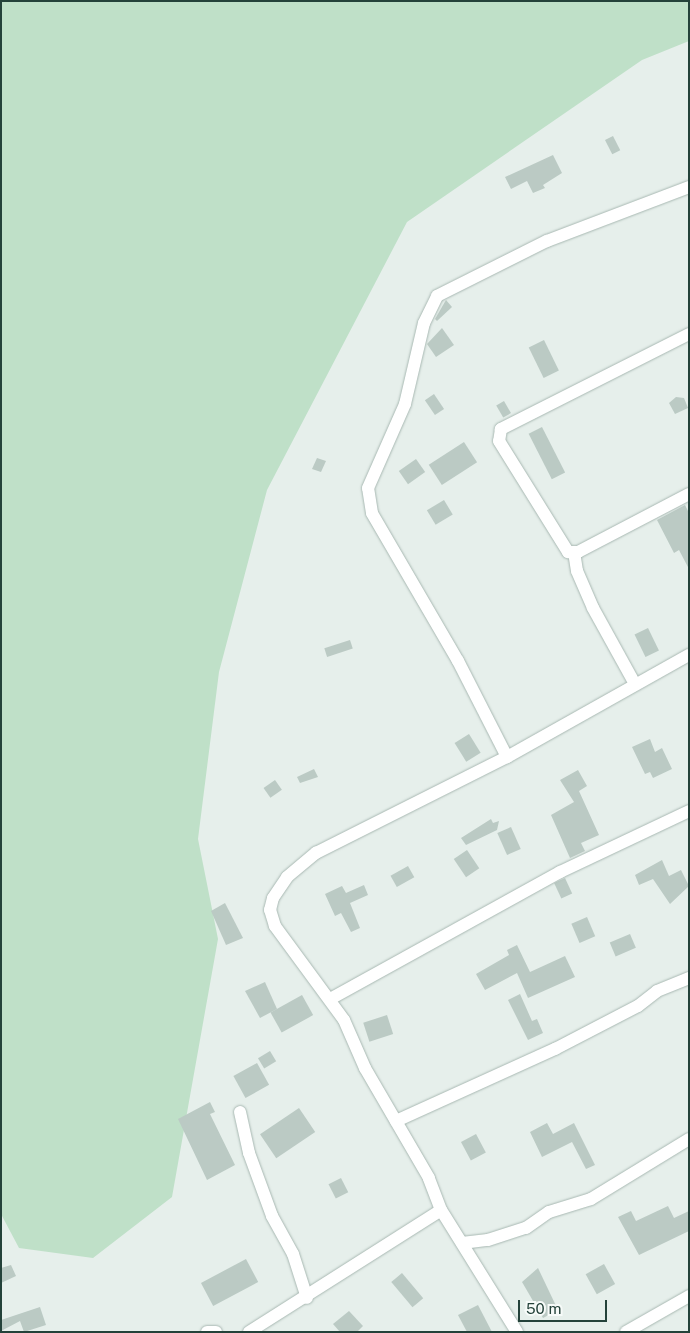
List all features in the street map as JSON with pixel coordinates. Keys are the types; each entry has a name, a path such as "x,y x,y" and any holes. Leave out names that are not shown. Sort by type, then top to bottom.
{"street":[{"path":"507,756 458,661 372,513 368,488 405,404 424,322 437,296 547,241 689,187"},
{"path":"689,334 501,430 499,441 504,452 568,552 574,552 689,494"},
{"path":"574,552 577,571 593,608 635,684"},
{"path":"516,1332 441,1210 430,1178 396,1121 330,999 275,926 270,910 277,889 316,853 507,756 689,655"},
{"path":"330,999 560,872 689,811"},
{"path":"396,1121 555,1049 638,1006 657,991 689,978"},
{"path":"240,1112 249,1153 272,1216 293,1254 307,1298"},
{"path":"462,1243 488,1240 526,1228 549,1212 591,1199 689,1139"},
{"path":"249,1332 307,1298 441,1210"},
{"path":"626,1332 689,1296"},
{"path":"207,1332 216,1332"}],"green space":[{"path":"1,1 689,1 689,41 642,60 407,222 267,490 219,672 198,839 218,939 172,1197 93,1258 19,1248 1,1214"}],"building":[{"path":"613,136 620,150 612,154 605,140"},
{"path":"553,155 562,173 543,185 545,188 533,193 527,181 511,189 505,177"},
{"path":"446,300 452,307 437,321 435,319"},
{"path":"442,328 454,345 436,357 427,344"},
{"path":"544,340 559,371 544,378 529,347"},
{"path":"434,394 444,409 435,415 425,400"},
{"path":"676,397 684,398 688,408 675,414 669,403"},
{"path":"504,401 511,413 503,418 496,406"},
{"path":"542,427 565,472 552,479 529,434"},
{"path":"464,442 477,462 442,485 429,465"},
{"path":"317,458 326,461 321,472 312,469"},
{"path":"416,459 425,472 408,484 399,471"},
{"path":"444,500 453,515 436,525 427,510"},
{"path":"685,505 689,513 689,569 679,550 674,553 657,520"},
{"path":"648,628 659,650 645,657 635,635"},
{"path":"350,640 353,649 327,657 324,648"},
{"path":"469,734 481,753 466,762 455,743"},
{"path":"650,739 655,752 662,748 672,769 653,778 650,772 645,774 632,747"},
{"path":"314,769 318,777 300,783 297,777"},
{"path":"578,770 587,786 579,791 599,835 581,843 585,851 570,858 551,815 574,802 560,780"},
{"path":"275,780 282,790 270,798 264,788"},
{"path":"491,819 493,823 499,821 497,830 466,845 461,838"},
{"path":"511,827 521,849 507,855 497,833"},
{"path":"467,850 479,868 466,877 454,859"},
{"path":"662,860 669,876 681,870 689,886 670,904 653,879 639,885 635,875"},
{"path":"408,866 414,877 397,887 391,876"},
{"path":"565,878 572,893 561,898 554,883"},
{"path":"364,885 368,895 350,903 360,928 351,932 341,913 335,916 325,894 342,886 346,893"},
{"path":"225,903 243,938 226,945 211,911"},
{"path":"587,917 595,936 580,943 571,924"},
{"path":"630,934 636,948 616,956 610,943"},
{"path":"517,945 530,972 565,956 575,977 528,998 517,973 485,990 476,974 509,955 507,950"},
{"path":"265,982 277,1009 260,1018 245,991"},
{"path":"520,994 532,1021 537,1019 543,1033 528,1040 508,1000"},
{"path":"302,995 313,1015 282,1033 271,1012"},
{"path":"387,1015 393,1034 369,1042 363,1023"},
{"path":"270,1051 276,1061 264,1068 258,1058"},
{"path":"257,1063 269,1085 246,1098 233,1076"},
{"path":"210,1102 215,1112 210,1114 235,1165 207,1180 178,1119"},
{"path":"299,1108 315,1132 276,1158 260,1134"},
{"path":"547,1123 553,1134 574,1123 595,1165 586,1169 572,1142 542,1157 530,1132"},
{"path":"476,1134 486,1153 471,1161 461,1142"},
{"path":"341,1178 348,1192 336,1199 329,1184"},
{"path":"668,1206 674,1218 689,1211 689,1231 639,1255 618,1217 631,1211 636,1221"},
{"path":"246,1259 258,1282 213,1306 201,1283"},
{"path":"604,1264 615,1284 597,1294 586,1274"},
{"path":"11,1265 16,1276 1,1283 1,1268"},
{"path":"538,1268 558,1310 543,1318 522,1282"},
{"path":"402,1273 423,1298 412,1307 391,1282"},
{"path":"478,1305 492,1332 467,1332 458,1315"},
{"path":"40,1307 46,1325 24,1332 20,1321 1,1331 1,1320"},
{"path":"349,1311 363,1326 357,1332 340,1332 333,1324"}]}
